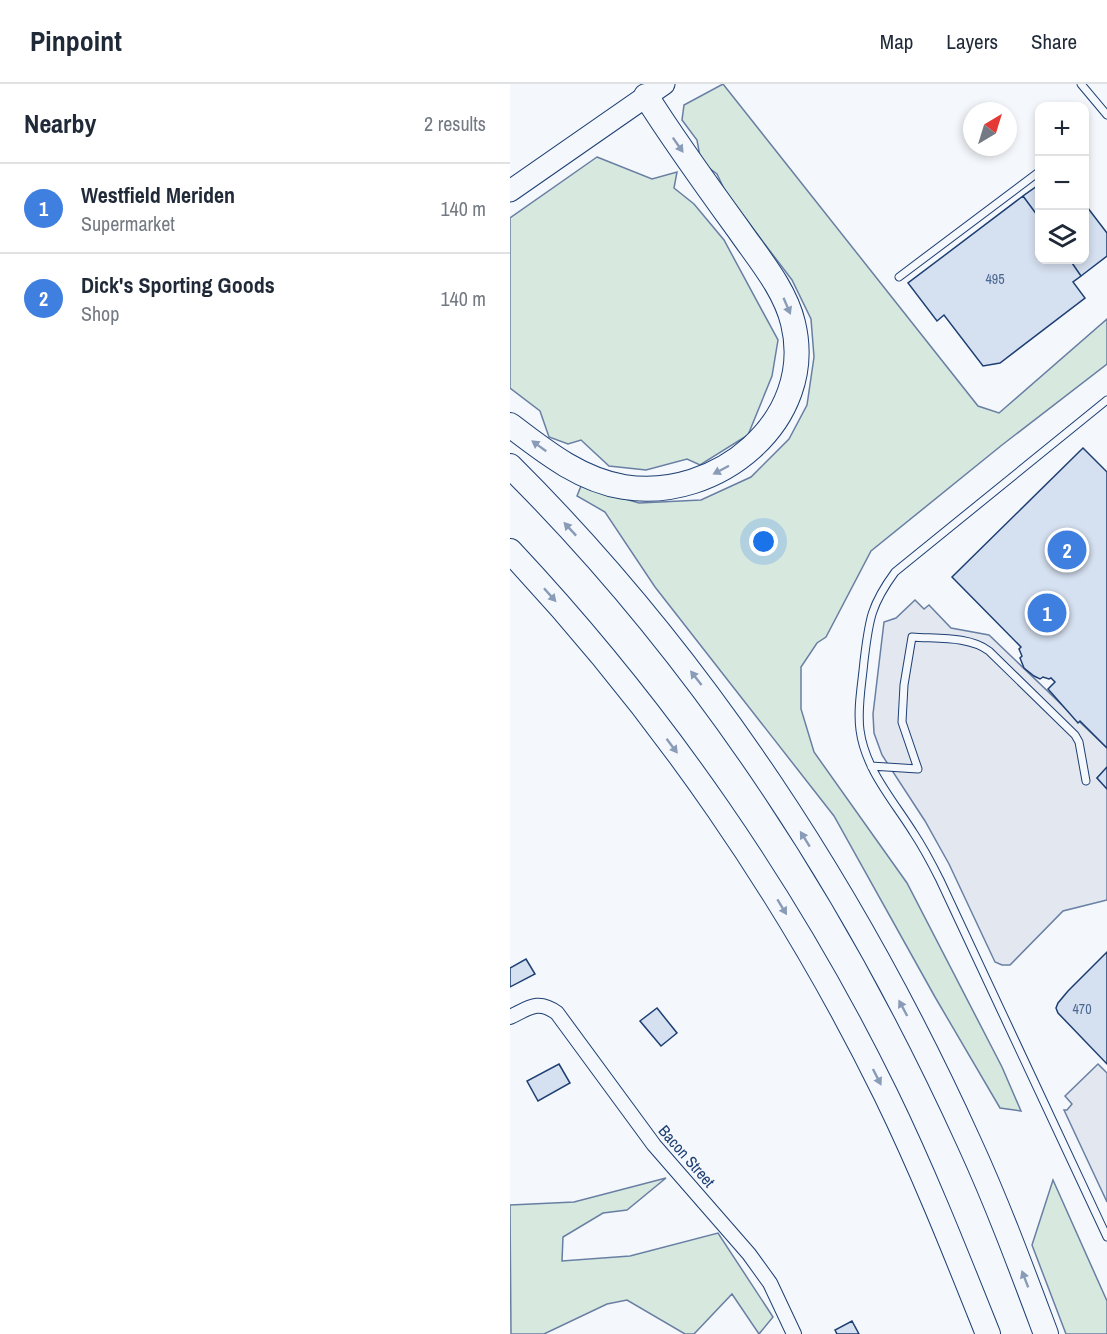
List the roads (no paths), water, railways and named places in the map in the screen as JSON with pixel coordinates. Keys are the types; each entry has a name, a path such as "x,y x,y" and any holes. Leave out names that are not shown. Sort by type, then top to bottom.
{"highway":[{"path":"510,424 552,456 584,474 617,486 653,488 689,482 723,470 753,447 772,427 785,406 794,379 797,353 794,326 786,303 650,90"},
{"path":"510,466 582,542 680,657 747,750 814,852 890,984 939,1079 982,1171 1046,1334"},
{"path":"510,551 577,626 642,706 723,815 771,888 843,1011 887,1096 939,1214 987,1334"}],"main road":[{"path":"510,191 650,90"}],"street":[{"name":"Bacon Street","path":"510,1017 533,1005 546,1005 557,1013 654,1145 749,1254 770,1283 794,1334"}],"lane":[{"path":"1081,84 1107,115"},
{"path":"899,277 1035,175"},
{"path":"1107,400 895,572 882,589 873,608 868,627 859,707 864,750 940,880 1107,1237"},
{"path":"872,766 918,770 902,722 904,685 912,637 970,642 981,645 989,651 1075,735 1079,742 1086,782"}],"place":[{"name":"Dick's Sporting Goods","path":"1067,550"},
{"name":"Westfield Meriden","path":"1047,613"}]}
